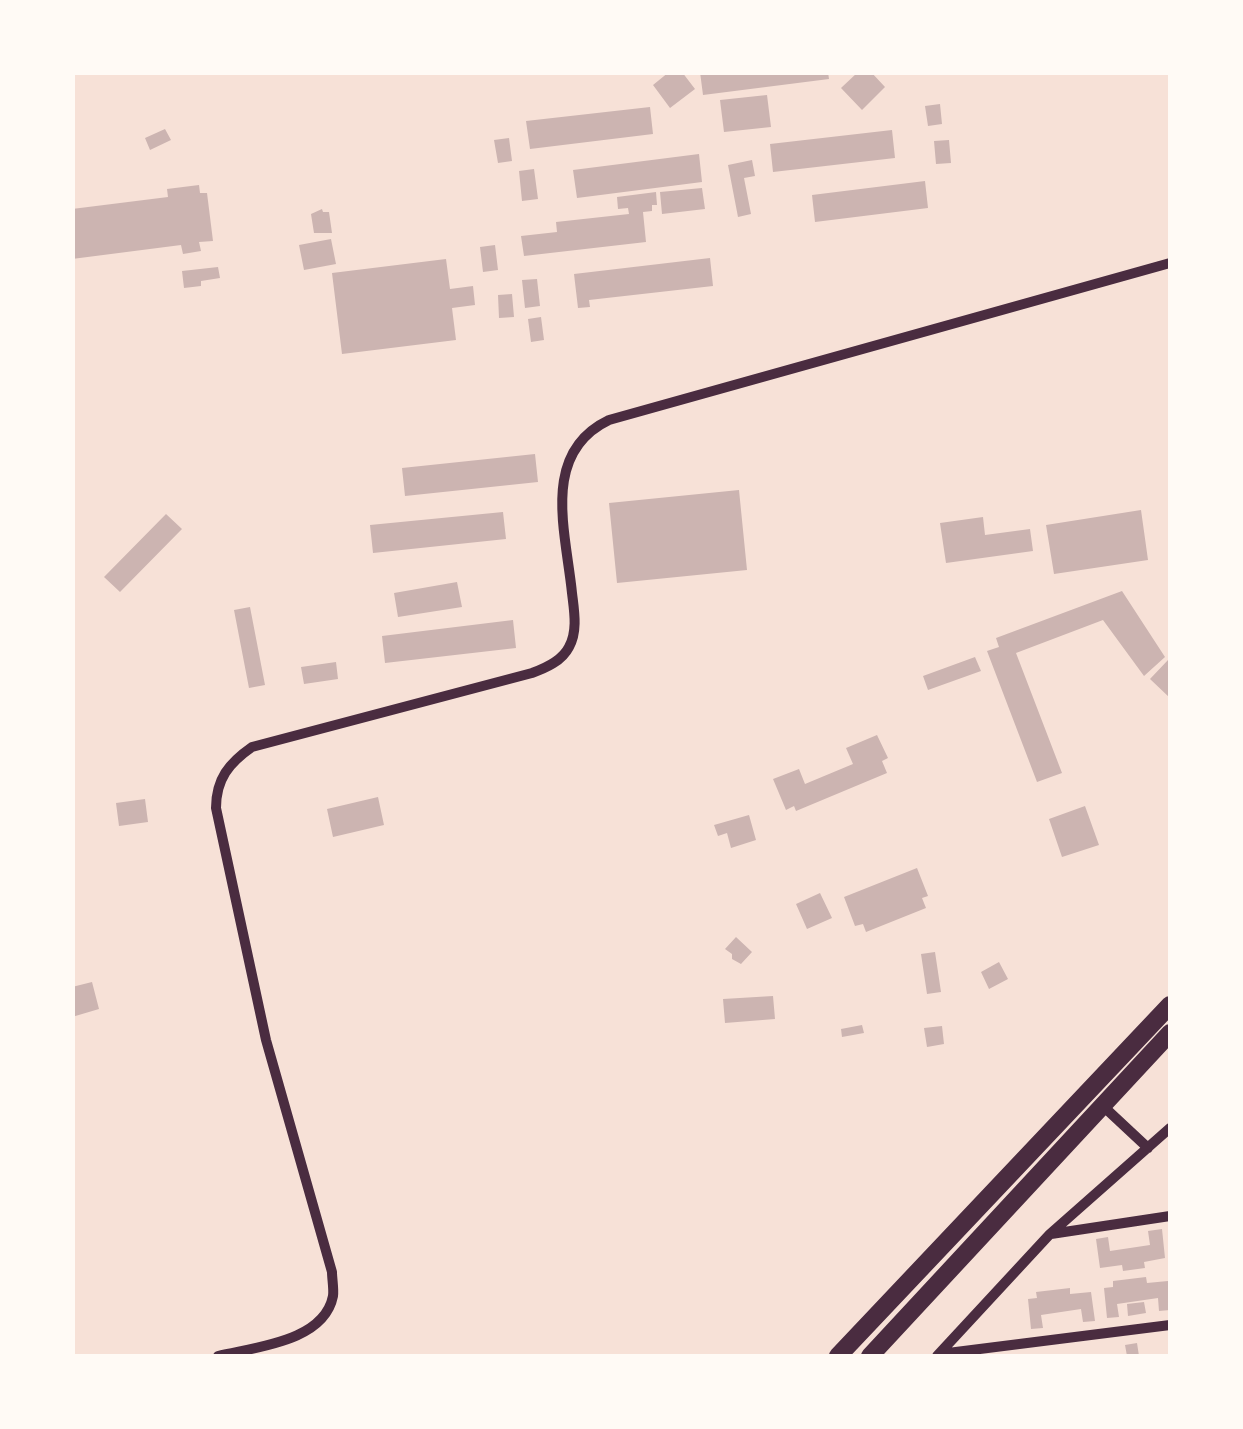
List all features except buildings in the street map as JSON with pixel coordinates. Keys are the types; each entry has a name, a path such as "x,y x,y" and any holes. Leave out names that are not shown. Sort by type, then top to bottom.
{"highway":[{"path":"838,1356 1170,1005"},
{"path":"870,1356 1170,1032"}],"street":[{"path":"218,1356 300,1335 322,1318 333,1298 332,1272 266,1040 216,808 216,790 236,758 252,746 532,673 560,657 570,646 574,612 562,475 578,441 594,427 783,370 1170,263"},
{"path":"1103,1106 1148,1148"},
{"path":"938,1355 1050,1234 1170,1128"},
{"path":"1050,1234 1170,1216"},
{"path":"938,1355 1170,1325"}]}
